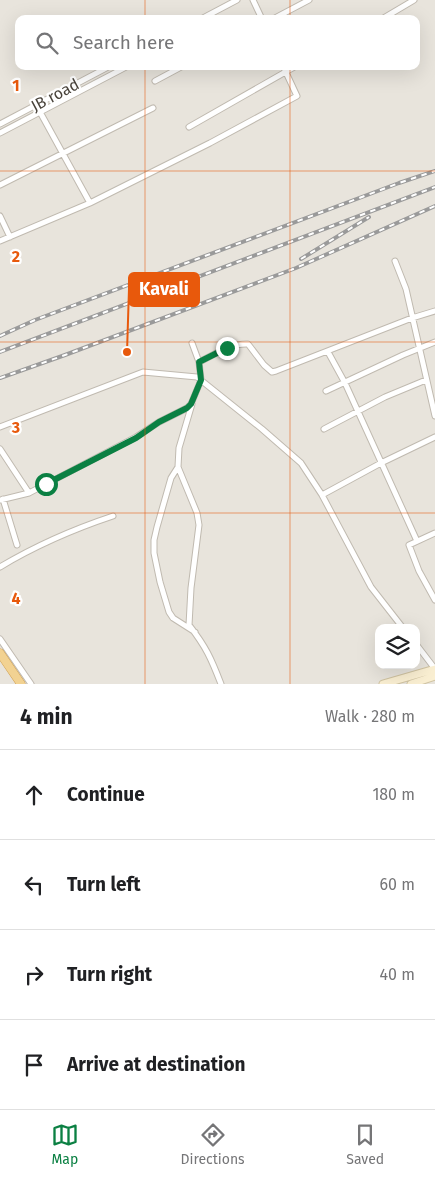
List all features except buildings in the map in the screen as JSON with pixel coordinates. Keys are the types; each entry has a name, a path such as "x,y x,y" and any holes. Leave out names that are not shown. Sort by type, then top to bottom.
{"highway":[{"path":"0,653 21,684"}],"main road":[{"path":"384,684 435,669"},
{"path":"411,684 435,676"}],"street":[{"path":"209,15 237,0"},
{"path":"253,0 260,15"},
{"path":"281,15 309,0"},
{"path":"389,15 414,0"},
{"name":"JB road","path":"0,124 102,70"},
{"path":"0,133 120,70"},
{"path":"155,81 176,70"},
{"path":"189,127 283,70"},
{"path":"0,241 90,203 210,143 297,96 285,70"},
{"path":"0,185 153,108"},
{"path":"40,112 90,203"},
{"path":"0,216 10,237"},
{"path":"395,261 406,289 435,416"},
{"path":"199,362 227,348 248,344 264,365 272,372 412,318 435,311"},
{"path":"326,391 435,342"},
{"path":"192,343 199,362 201,380 179,448 178,468 197,513 199,525 188,621 210,654 221,684"},
{"path":"328,352 345,383 416,541"},
{"path":"0,426 143,372 197,377 301,463 322,495 371,587 400,624"},
{"path":"324,429 385,397 426,380"},
{"path":"17,545 2,500 29,493 136,438 159,422 187,408 194,397"},
{"path":"322,495 381,463 435,438"},
{"path":"0,449 29,493"},
{"path":"178,468 171,478 161,510 154,540 154,553 160,582 173,618 194,632"},
{"path":"0,568 46,543 87,524 113,516"},
{"path":"435,533 409,545 435,600"},
{"path":"0,639 31,684"},
{"path":"420,649 435,669"}],"shaded area":[{"path":"0,0 435,0 435,684 0,684"}],"railway":[{"path":"0,336 35,320 435,171"},
{"path":"0,352 435,187"},
{"path":"0,378 296,268 435,206"},
{"path":"301,259 369,217"}],"place":[{"name":"Kavali","path":"127,352"}],"route":[{"path":"46,484 136,438 159,422 187,408 191,404 201,380 199,362 227,348"}]}
